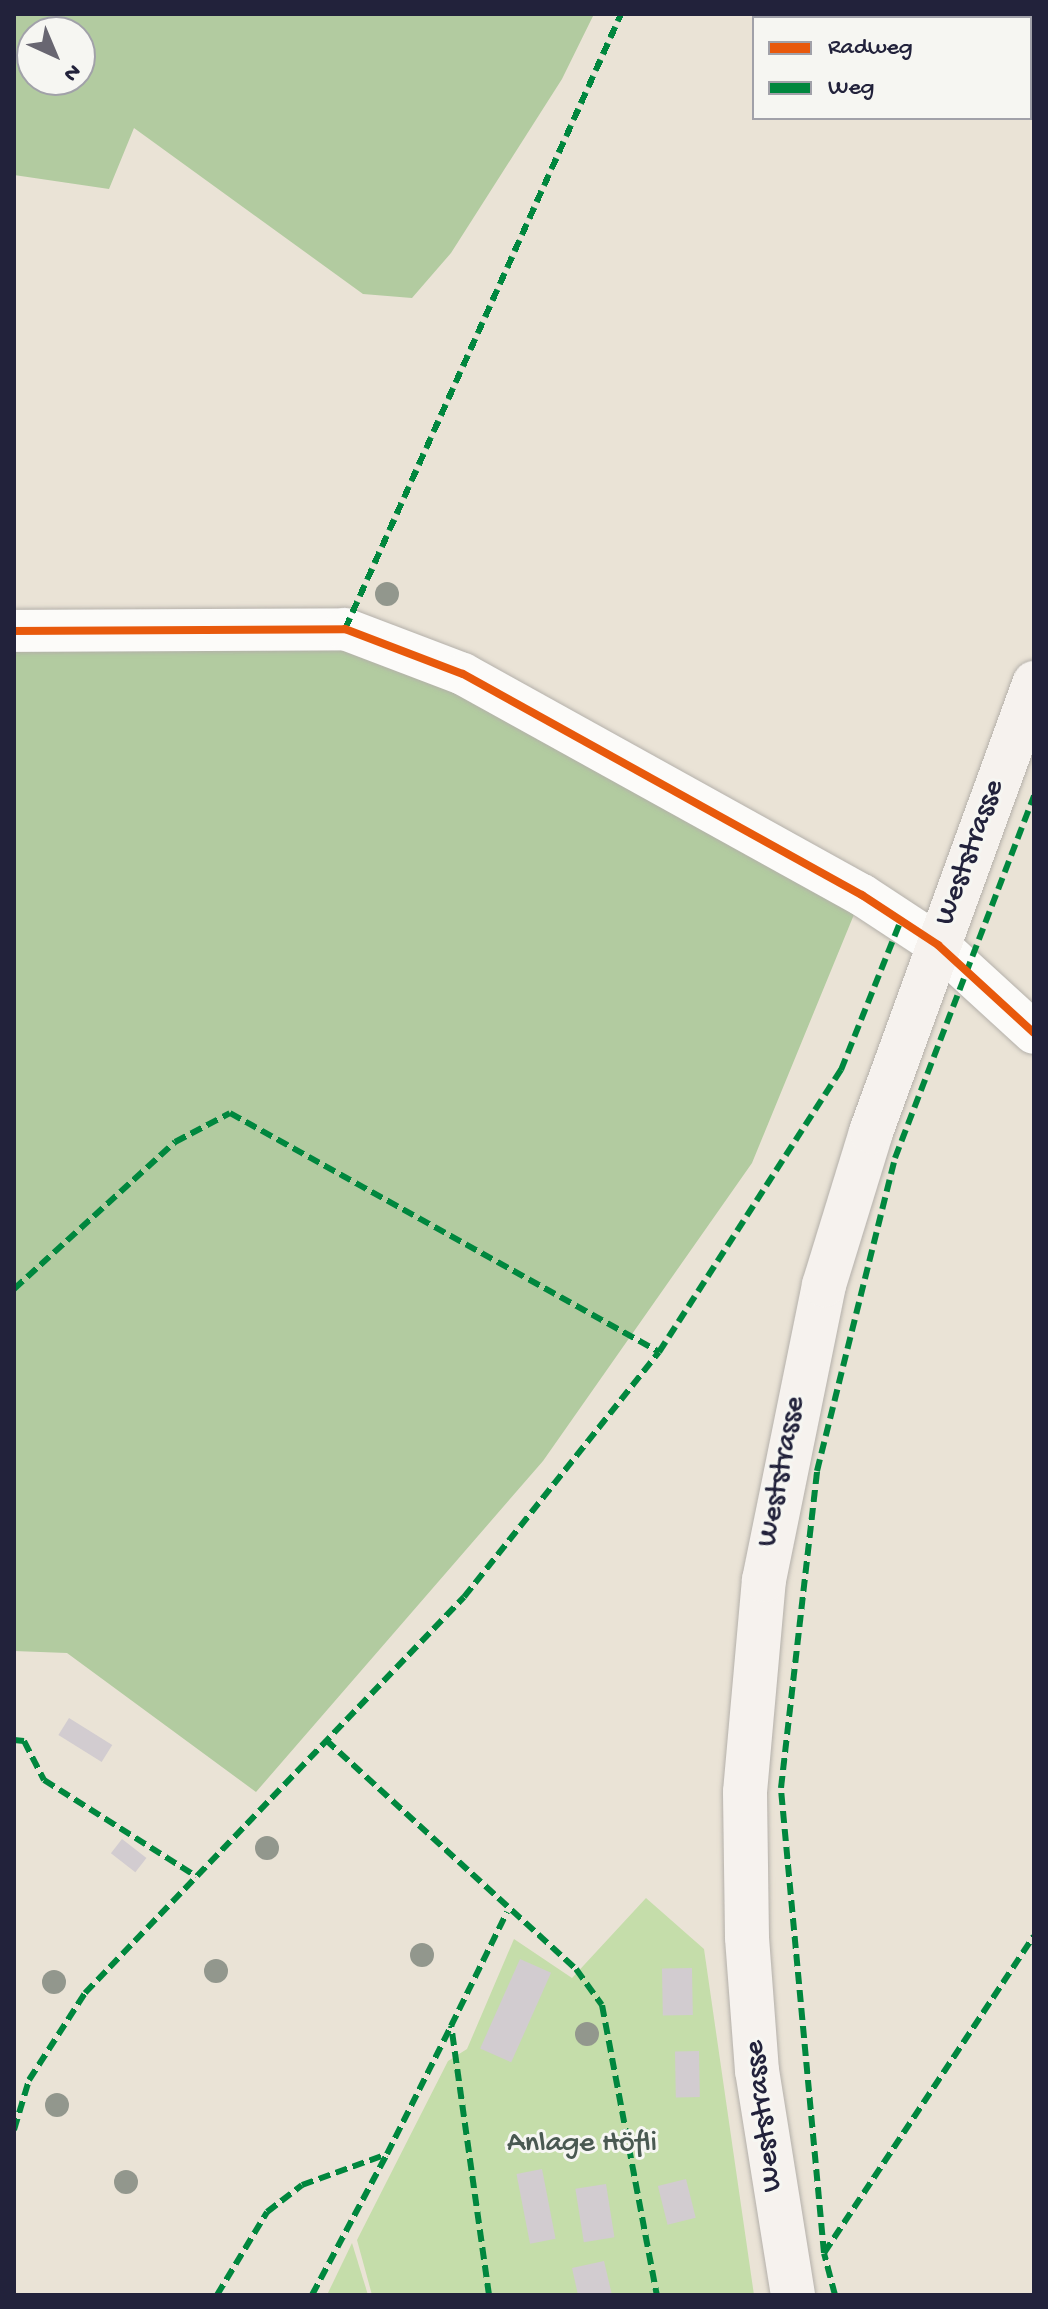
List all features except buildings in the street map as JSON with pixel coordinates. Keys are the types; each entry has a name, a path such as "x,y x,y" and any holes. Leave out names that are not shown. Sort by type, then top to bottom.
{"main road":[{"name":"Weststrasse","path":"793,2295 757,2071 747,1937 753,1678 779,1478 820,1299 938,945 1034,683"}],"street":[{"path":"14,631 345,629 463,674 862,895 938,945 1034,1033"}],"green space":[{"path":"14,14 594,14 562,79 451,253 412,298 363,294 134,128 109,189 14,175"},
{"path":"345,629 862,895 752,1163 543,1461 256,1792 67,1653 14,1651 14,631"},
{"name":"Anlage Höfli","path":"646,1898 704,1949 754,2295 372,2295 357,2240 448,2061 467,2049 514,1939 572,1978"},
{"path":"352,2243 368,2295 327,2295"}],"marked path":[{"path":"345,629 621,14"},
{"path":"835,2295 824,2253 781,1788 817,1471 895,1158 1034,796"},
{"path":"14,2130 29,2080 85,1993 464,1597 659,1352 841,1070 901,920"},
{"path":"14,1289 175,1142 230,1113 659,1352"},
{"path":"14,1740 24,1741 44,1780 196,1876"},
{"path":"326,1740 576,1969 602,2005 657,2295"},
{"path":"489,2295 451,2026 507,1912"},
{"path":"824,2253 1034,1936"},
{"path":"217,2295 267,2212 302,2185 387,2154 451,2026"},
{"path":"312,2295 387,2154"}],"cycle path":[{"path":"14,631 345,629 463,674 862,895 938,945 1034,1033"}]}
